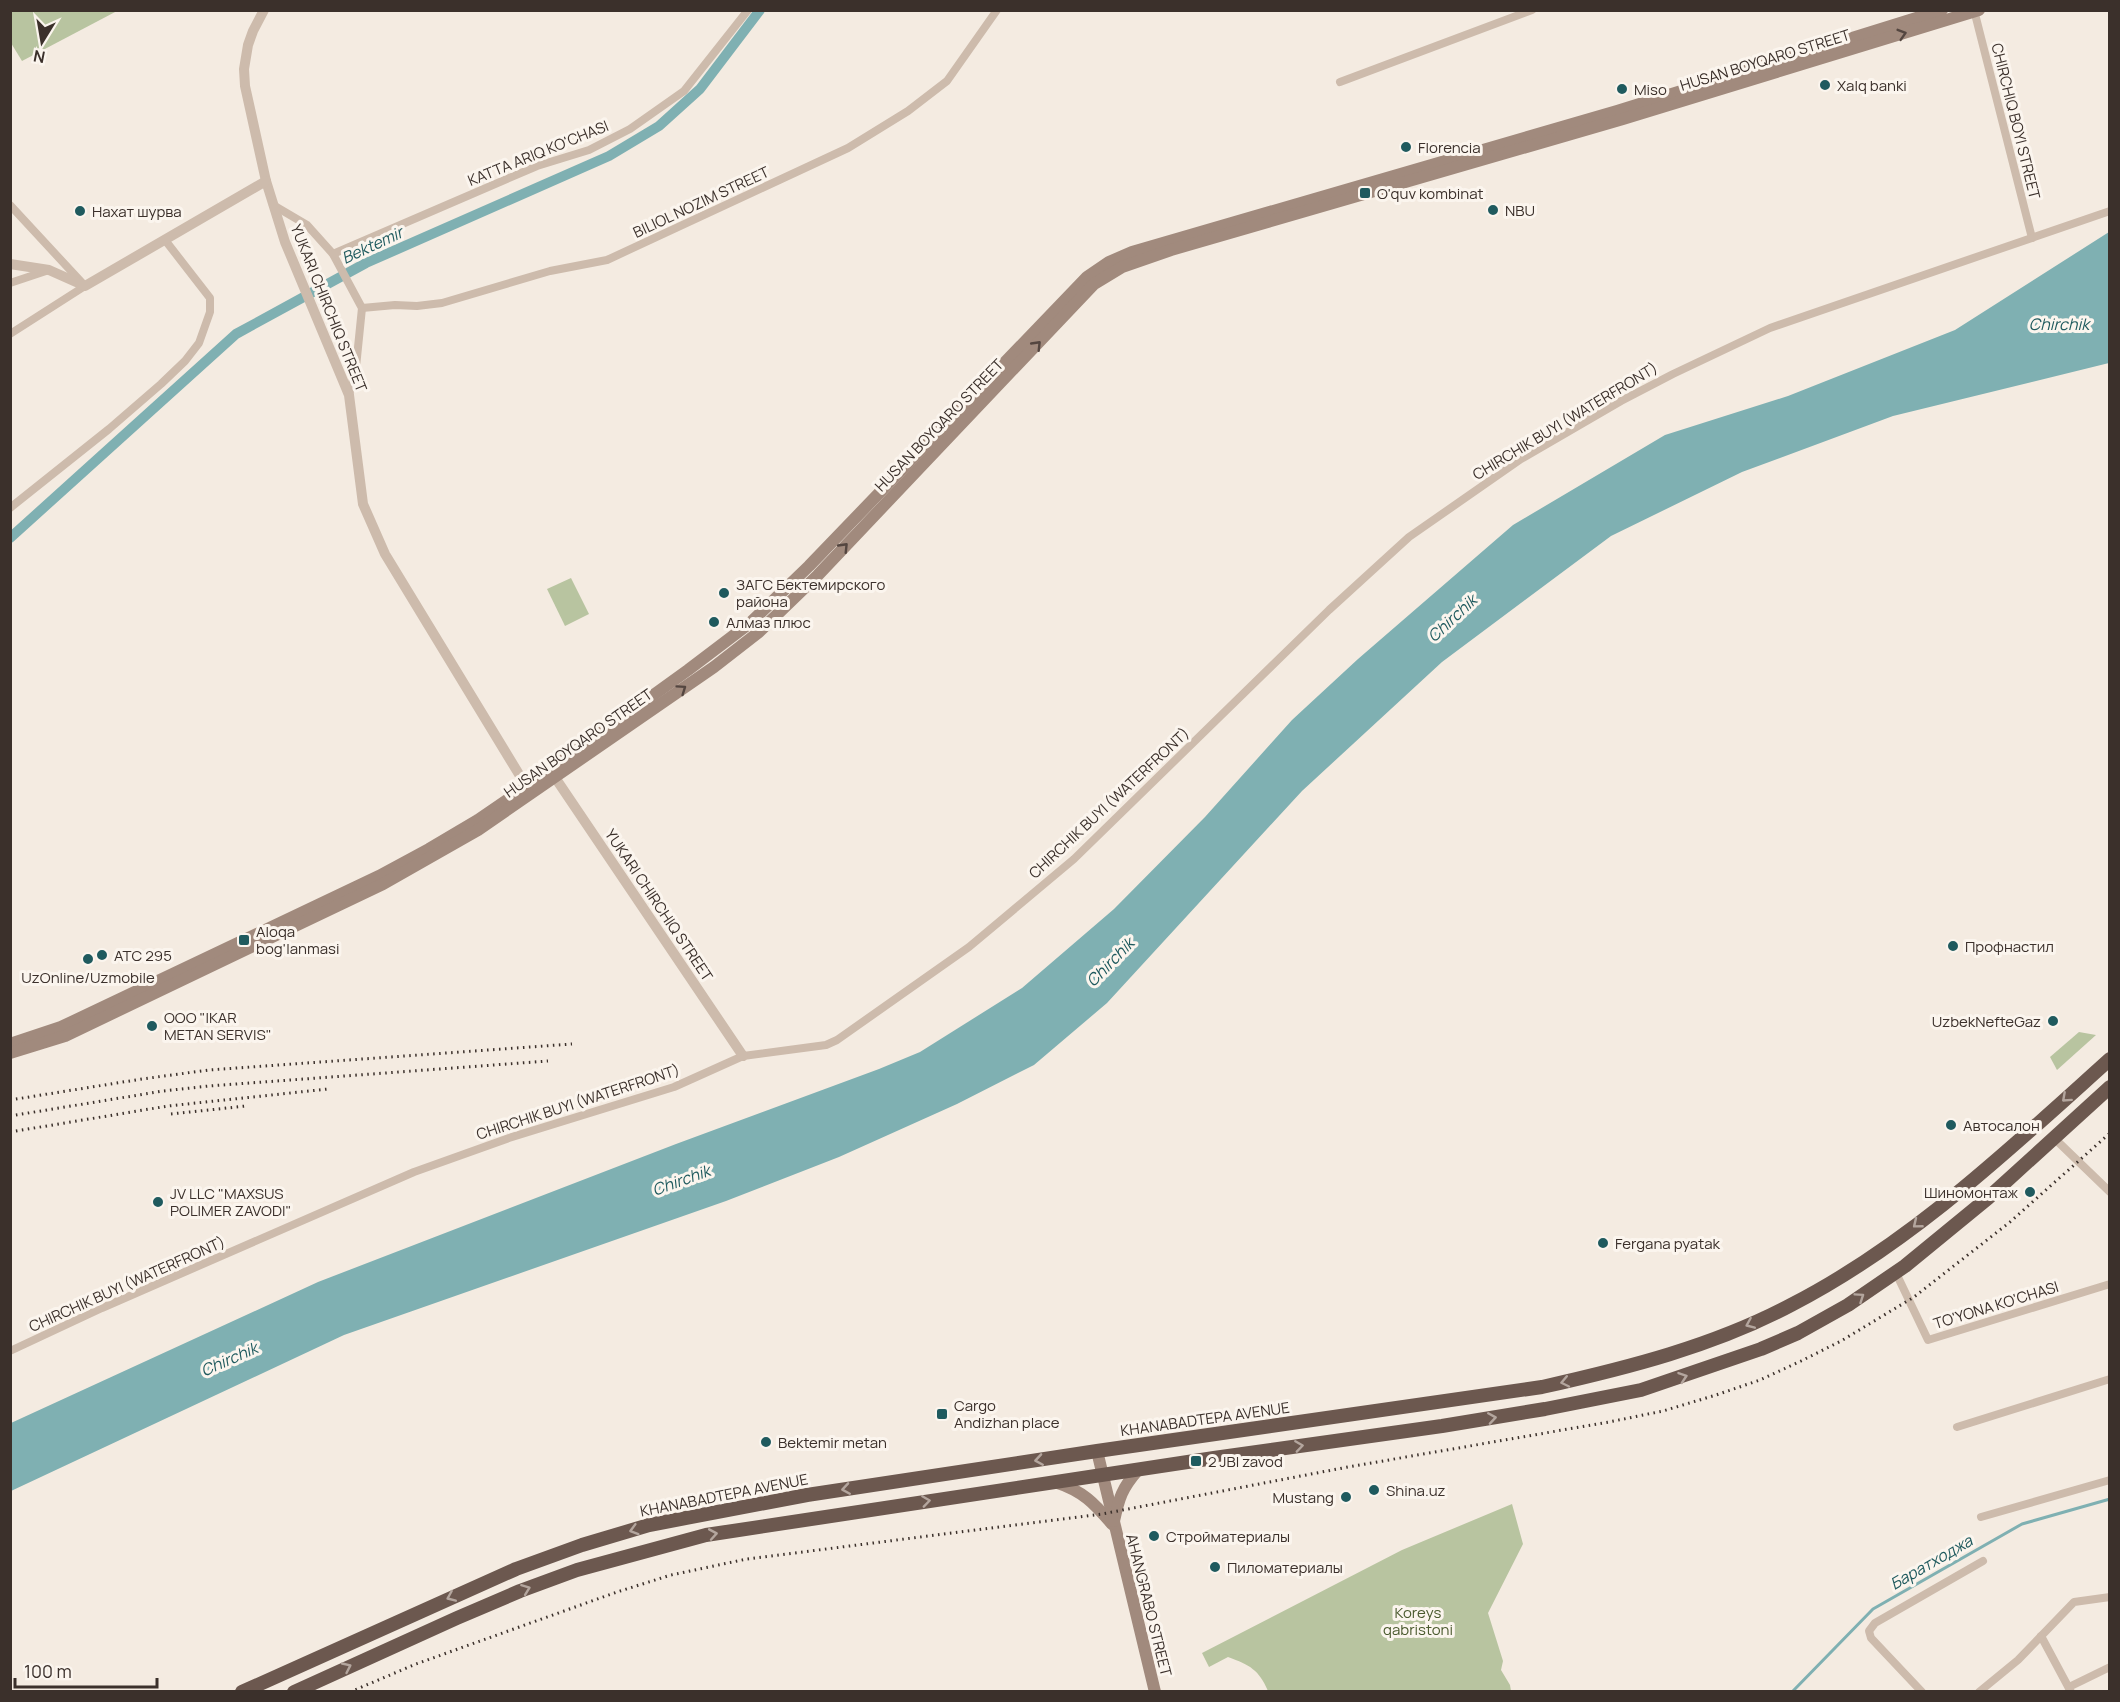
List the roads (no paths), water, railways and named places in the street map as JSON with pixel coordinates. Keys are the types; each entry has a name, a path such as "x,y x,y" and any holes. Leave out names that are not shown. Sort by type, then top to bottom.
{"highway":[{"name":"KHANABADTEPA AVENUE","path":"242,1692 516,1569 582,1545 650,1525 807,1495 1530,1389 1603,1374 1690,1347 1767,1317 1813,1294 1888,1247 2008,1149 2109,1059"},
{"path":"294,1692 447,1622 520,1592 577,1570 650,1549 726,1532 1442,1426 1641,1390 1761,1349 1832,1315 1900,1269 1988,1198 2109,1087"},
{"path":"1888,1247 1900,1269"},
{"path":"1603,1374 1608,1396"}],"main road":[{"name":"HUSAN BOYQARO STREET","path":"10,1053 63,1031 381,880 528,790 723,660 759,632 813,571 1094,285 1113,271 1134,261 1623,119 1947,13 1976,11"},
{"name":"HUSAN BOYQARO STREET","path":"10,1044 63,1031"},
{"name":"AHANGRABO STREET","path":"1097,1451 1155,1692"},
{"name":"AHANGRABO STREET","path":"1113,1525 1124,1485 1138,1470"},
{"path":"1054,1482 1089,1498 1113,1525"}],"street":[{"name":"YUKARI CHIRCHIQ STREET","path":"264,10 250,38 244,77 273,205 292,261 349,395 363,504 385,554 528,790"},
{"name":"KATTA ARIQ KO'CHASI","path":"333,254 537,166 589,150 630,129 684,91 748,10"},
{"name":"BILIOL NOZIM STREET","path":"362,308 442,303 550,271 607,260 817,163 848,148 908,111 947,81 997,10"},
{"path":"1340,82 1532,10"},
{"name":"CHIRCHIQ BOYI STREET","path":"1976,11 2032,238"},
{"path":"10,334 84,286 266,181"},
{"path":"10,205 84,286"},
{"path":"273,205 307,225 333,254 362,308 356,367 349,395"},
{"name":"CHIRCHIK BUYI (WATERFRONT)","path":"10,1351 102,1308 414,1172 509,1138 674,1087 743,1056 826,1045 837,1040 969,946 1074,859 1329,610 1409,537 1521,459 1652,384 1770,328 2109,211"},
{"path":"10,508 161,384 185,361 199,343 210,312 210,298 165,240"},
{"path":"10,264 49,270 84,286"},
{"path":"10,283 49,270"},
{"name":"YUKARI CHIRCHIQ STREET","path":"552,774 743,1056"},
{"path":"2054,1138 2109,1192"},
{"name":"TO'YONA KO'CHASI","path":"1900,1269 1928,1340 2109,1284"},
{"path":"1958,1427 2109,1379"},
{"path":"1981,1517 2109,1480"},
{"path":"1922,1692 1871,1638 1869,1631 1875,1623 1983,1561"},
{"path":"1979,1692 2018,1660 2074,1602 2109,1597"},
{"path":"2041,1636 2070,1689 2109,1667"}],"water":[{"name":"Chirchik","path":"2109,232 2109,363 1893,416 1742,472 1611,536 1442,662 1302,791 1107,1003 1034,1065 957,1104 839,1157 726,1201 344,1335 11,1491 11,1423 318,1282 920,1052 1022,988 1114,909 1205,817 1292,720 1358,659 1513,525 1665,435 1788,396 1955,330"}],"waterway":[{"name":"Bektemir","path":"10,538 236,334 366,263 609,156 659,126 700,89 760,10"},
{"name":"Баратходжа","path":"1792,1692 1873,1609 2022,1524 2110,1499"}],"railway":[{"path":"10,1100 209,1070 572,1044"},
{"path":"10,1116 163,1091 209,1086 548,1061"},
{"path":"10,1132 168,1106 328,1089"},
{"path":"171,1114 246,1106"},
{"path":"350,1692 416,1664 671,1575 747,1559 1102,1514 1348,1467 1609,1422 1663,1411 1716,1395 1760,1380 1801,1361 1841,1341 1914,1297 2010,1222 2110,1133"}],"place":[{"name":"Xalq banki","path":"1825,85"},
{"name":"Miso","path":"1622,89"},
{"name":"Florencia","path":"1406,147"},
{"name":"O'quv kombinat","path":"1365,193"},
{"name":"NBU","path":"1493,210"},
{"name":"Нахат шурва","path":"80,211"},
{"name":"ЗАГС Бектемирского района","path":"724,593"},
{"name":"Алмаз плюс","path":"714,622"},
{"name":"Aloqa bog'lanmasi","path":"244,940"},
{"name":"Профнастил","path":"1953,946"},
{"name":"ATC 295","path":"102,955"},
{"name":"UzOnline/Uzmobile","path":"88,959"},
{"name":"UzbekNefteGaz","path":"2053,1021"},
{"name":"OOO \"IKAR METAN SERVIS\"","path":"152,1026"},
{"name":"Автосалон","path":"1951,1125"},
{"name":"Шиномонтаж","path":"2030,1192"},
{"name":"JV LLC \"MAXSUS POLIMER ZAVODI\"","path":"158,1202"},
{"name":"Fergana pyatak","path":"1603,1243"},
{"name":"Cargo Andizhan place","path":"942,1414"},
{"name":"Bektemir metan","path":"766,1442"},
{"name":"2 JBI zavod","path":"1196,1461"},
{"name":"Shina.uz","path":"1374,1490"},
{"name":"Mustang","path":"1346,1497"},
{"name":"Стройматериалы","path":"1154,1536"},
{"name":"Пиломатериалы","path":"1215,1567"}],"park label":[{"name":"Koreys qabristoni","path":"1418,1620"}]}
